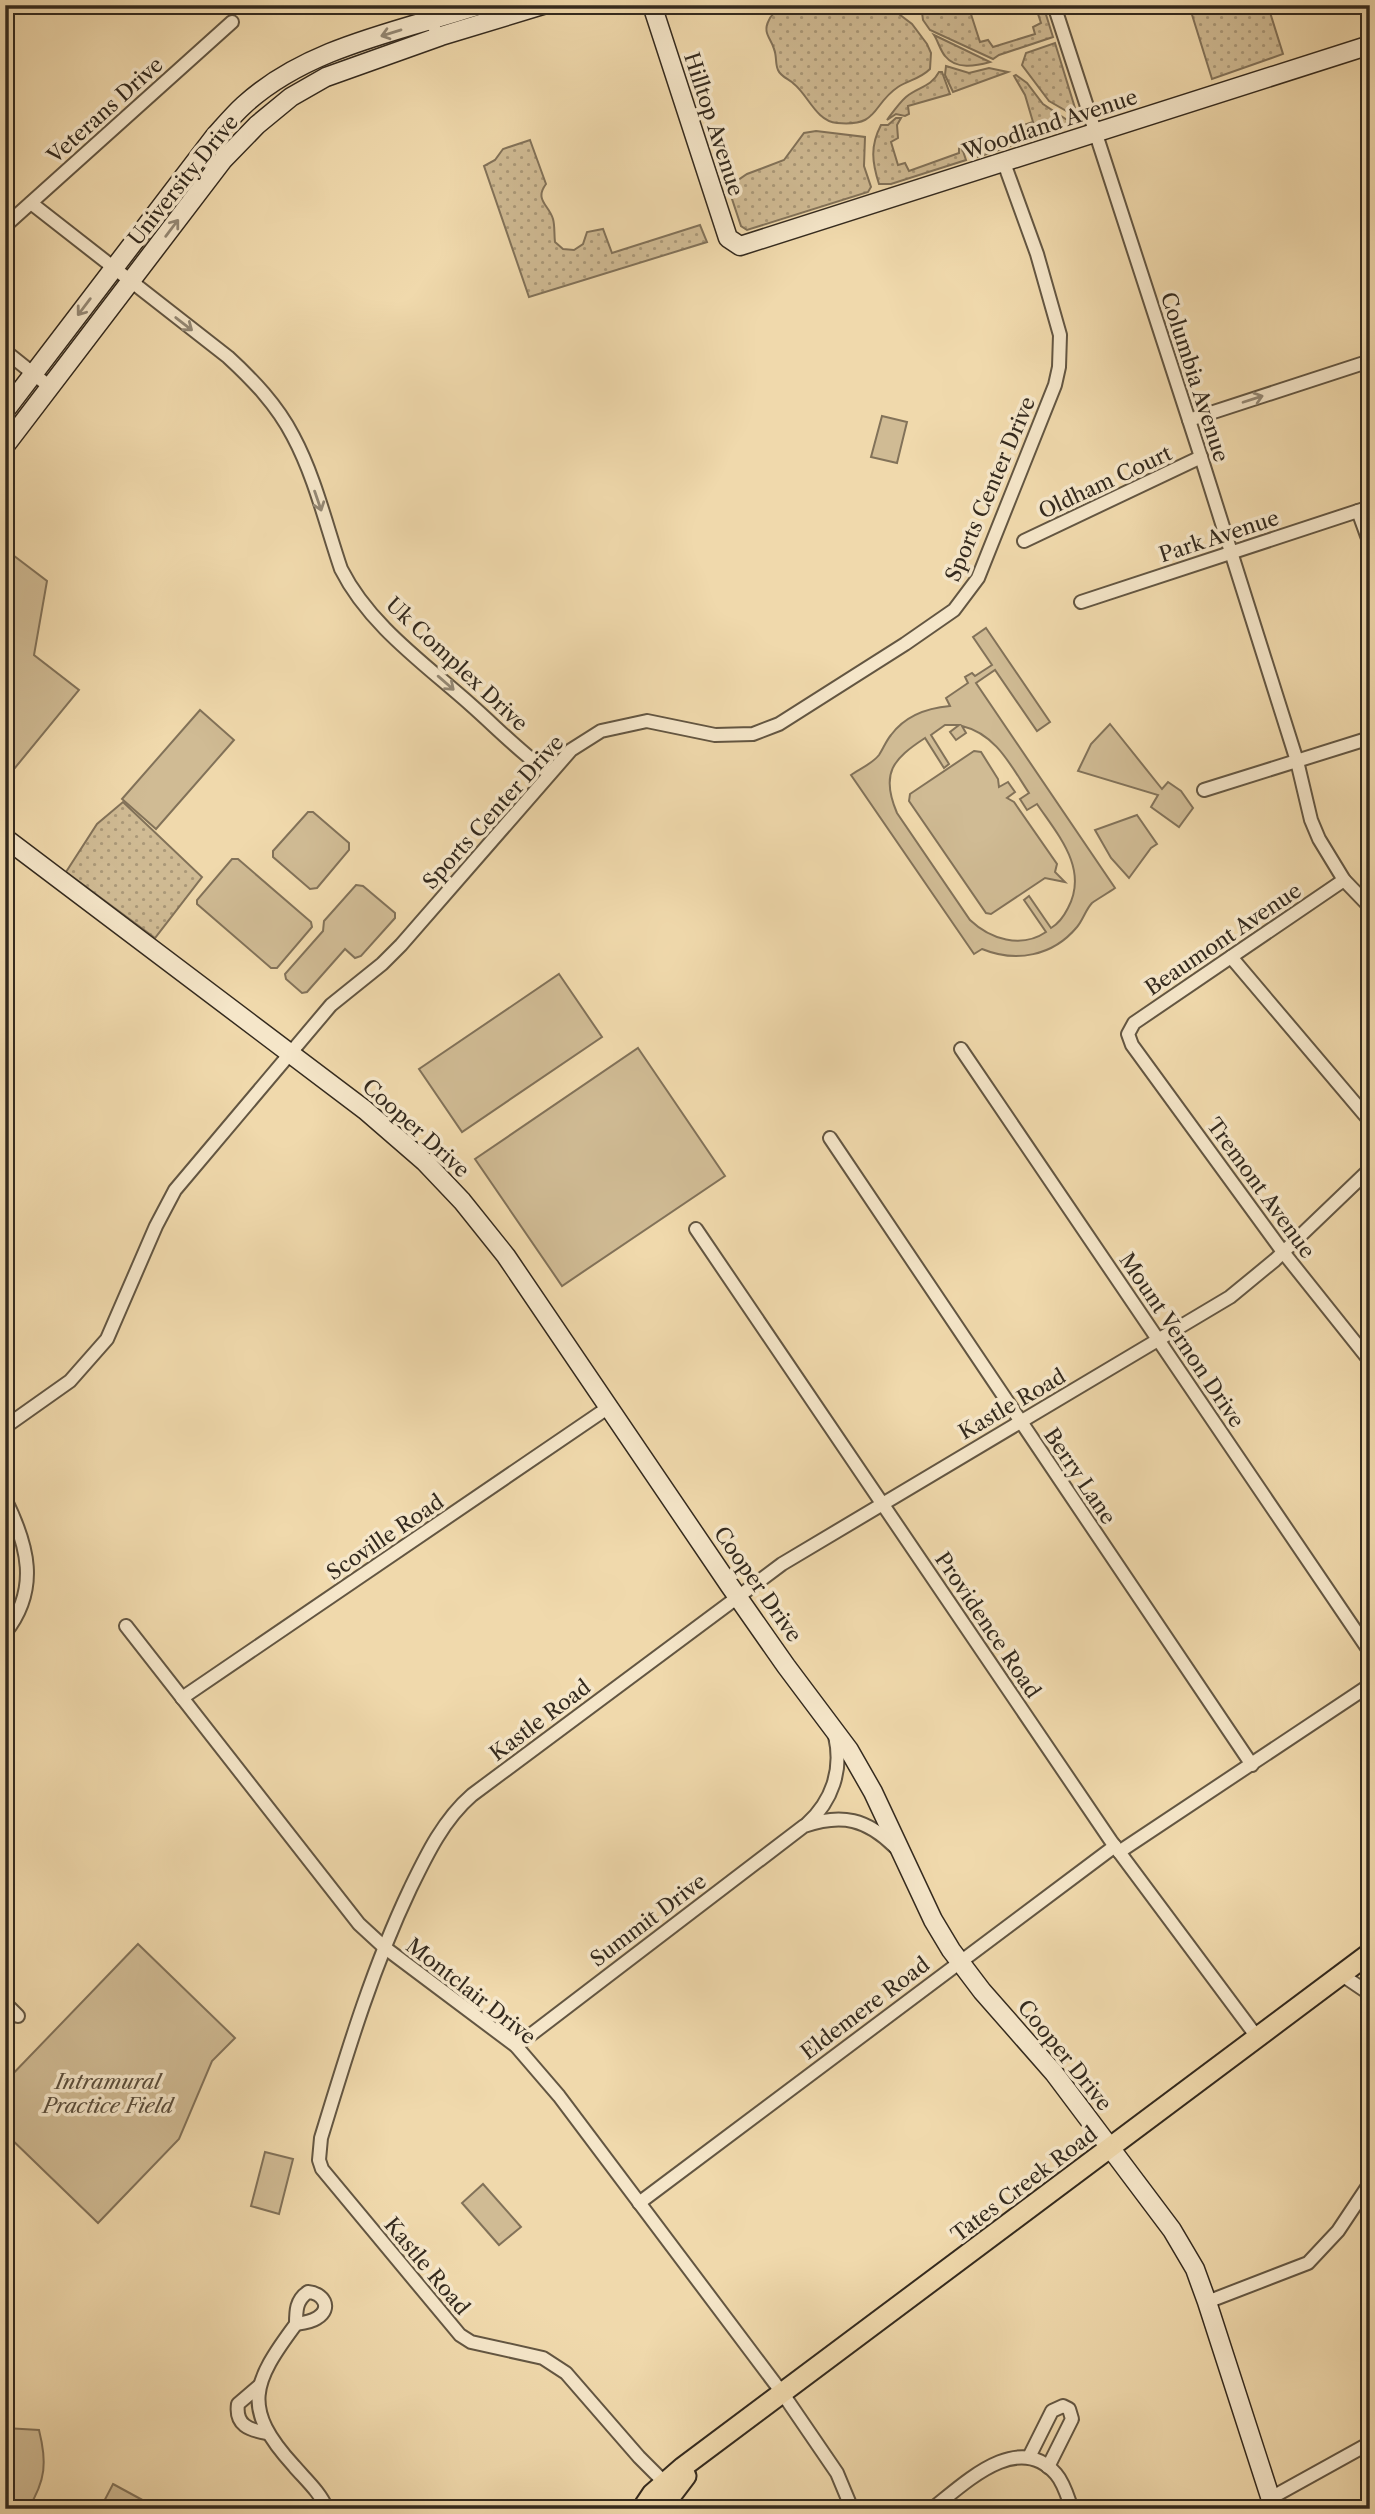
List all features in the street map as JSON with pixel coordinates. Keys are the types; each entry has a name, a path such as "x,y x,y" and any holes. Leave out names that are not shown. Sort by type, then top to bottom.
{"main road":[{"name":"Tates Creek Road","path":"642,2509 707,2452 1370,1953"},
{"name":"Tates Creek Road","path":"661,2509 669,2487"}],"street":[{"name":"University Drive","path":"5,411 214,137 243,106 263,90 316,59 480,5"},
{"name":"University Drive","path":"5,446 238,142 282,104 326,77 432,21 543,5"},
{"name":"Hilltop Avenue","path":"652,5 728,238 735,245 745,246"},
{"name":"Columbia Avenue","path":"1054,5 1297,761 1314,830 1344,880 1370,907"},
{"name":"Veterans Drive","path":"5,226 232,22"},
{"name":"Woodland Avenue","path":"745,246 1370,45"},
{"name":"Sports Center Drive","path":"5,1427 70,1381 107,1339 175,1189 331,1005 401,945 571,750 601,731 647,721 725,735 753,734 779,724 905,644 954,610 967,595 978,578 996,534 1055,385 1059,367 1060,335 1052,305 1037,254 1004,163"},
{"name":"Uk Complex Drive","path":"31,203 228,357 256,383 294,437 348,583 370,612 404,646 549,773"},
{"path":"5,351 50,387"},
{"path":"1189,420 1370,361"},
{"name":"Oldham Court","path":"1024,541 1201,457"},
{"path":"1364,509 1370,544"},
{"name":"Park Avenue","path":"1081,602 1364,509"},
{"path":"1204,790 1370,738"},
{"name":"Cooper Drive","path":"5,838 394,1134 462,1201 506,1256 737,1595 863,1773 933,1920 959,1962 1047,2065 1172,2230 1195,2269 1208,2302 1272,2504"},
{"name":"Beaumont Avenue","path":"1128,1034 1134,1023 1344,880"},
{"path":"1231,957 1370,1121"},
{"name":"Tremont Avenue","path":"1128,1034 1132,1045 1283,1252 1370,1361"},
{"name":"Mount Vernon Drive","path":"961,1049 1370,1652"},
{"name":"Berry Lane","path":"830,1138 1252,1765"},
{"name":"Kastle Road","path":"669,2487 639,2457 566,2373 543,2358 471,2342 460,2335 322,2169 319,2160 321,2138 363,2002 384,1947 421,1867 446,1824 465,1801 737,1595 882,1503 1230,1297 1283,1252 1370,1169"},
{"name":"Providence Road","path":"696,1229 1117,1849 1257,2037"},
{"name":"Scoville Road","path":"181,1698 609,1407"},
{"path":"5,1499 22,1535 28,1571 24,1599 5,1633"},
{"name":"Montclair Drive","path":"126,1626 359,1924 384,1947 516,2046 566,2106 783,2394 832,2465 852,2509"},
{"name":"Eldemere Road","path":"639,2203 959,1962 1117,1849 1252,1765 1370,1685"},
{"name":"Summit Drive","path":"516,2046 819,1812 835,1785 838,1748 833,1727"},
{"name":"Summit Drive","path":"804,1826 828,1820 854,1820 877,1831 900,1852"},
{"path":"1342,1975 1370,1994"},
{"path":"5,2003 18,2016"},
{"path":"1208,2302 1308,2263 1338,2231 1370,2183"},
{"path":"296,2324 271,2360 259,2386 257,2398 267,2433 327,2509"},
{"path":"259,2386 238,2404 237,2413 240,2422 250,2430 267,2433"},
{"path":"1029,2458 1052,2411 1063,2406 1069,2409 1072,2419 1048,2467"},
{"path":"1272,2504 1370,2443"},
{"path":"932,2509 1001,2461 1017,2456 1029,2458 1048,2467 1057,2475 1073,2509"}],"green space":[{"path":"796,5 887,5 912,24 927,44 931,53 930,69 898,87 874,113 861,122 837,123 823,118 799,89 779,72 767,32 767,25 774,14"},
{"path":"921,5 968,5 980,42 988,40 993,47 1035,34 1033,27 1041,23 1035,5 1043,5 1053,37 993,59 930,30 923,20"},
{"path":"1189,5 1268,6 1283,54 1212,79"},
{"path":"934,35 990,62 973,66 955,63 943,54"},
{"path":"1055,43 1075,108 1070,113 1049,101 1022,65 1026,53"},
{"path":"946,66 969,73 989,68 1008,72 953,92 945,75"},
{"path":"942,72 950,94 908,106 909,114 896,114 887,120 906,97 928,84"},
{"path":"1014,76 1027,83 1043,104 1067,120 1066,127 978,157 973,142 975,141 978,148 1026,132 1024,125 1033,122 1025,95"},
{"path":"896,118 901,118 897,125 898,138 891,142 898,165 905,163 909,171 959,153 959,145 966,160 891,184 879,184 874,161 875,140 881,125 888,125"},
{"path":"816,131 865,137 864,166 871,187 868,192 747,230 741,226 728,187 747,174 784,160 804,133"},
{"path":"530,140 546,184 541,194 553,219 555,242 563,249 574,250 583,244 587,232 603,229 612,253 700,225 707,242 529,297 484,166 495,160 503,149"},
{"path":"882,416 907,422 897,463 871,457"},
{"path":"5,549 47,581 34,655 79,690 5,780"},
{"path":"986,628 1050,722 1037,731 995,670 976,683 1115,888 1092,903 1067,937 1057,945 1033,954 1008,956 982,949 974,954 851,775 876,758 889,737 903,723 925,711 950,706 946,698 968,683 965,677 972,673 975,676 992,665 973,637","holes":["945,725 959,725 950,732 956,740 966,733 962,726 984,736 1001,752 1029,793 1020,799 1027,810 1037,804 1062,840 1073,866 1074,894 1066,911 1051,928 1029,896 1024,900 1046,932 1036,937 1006,940 996,937 970,920 897,813 892,799 890,777 898,760 925,738 944,768 949,764 931,735"]},
{"path":"200,710 234,740 156,829 122,799"},
{"path":"1110,724 1162,789 1168,782 1181,791 1193,808 1179,827 1151,807 1158,795 1078,771 1091,744"},
{"path":"974,751 981,752 998,779 999,787 1008,782 1015,792 1007,798 1014,802 1057,864 1055,872 1065,882 1045,878 991,914 986,913 909,801 910,794"},
{"path":"123,802 202,877 155,938 66,872 97,824"},
{"path":"308,812 313,812 349,843 349,850 317,888 310,889 273,857 273,851"},
{"path":"1137,815 1157,844 1129,878 1111,858 1095,830"},
{"path":"232,859 238,859 311,922 312,927 277,968 271,968 197,904 197,900"},
{"path":"356,885 363,886 395,913 395,918 361,956 355,958 345,949 307,992 302,993 286,979 285,974 323,931 324,921"},
{"path":"559,974 602,1037 462,1132 419,1069"},
{"path":"638,1048 725,1176 562,1286 475,1159"},
{"name":"Intramural Practice Field","path":"138,1944 235,2038 212,2061 179,2139 98,2223 5,2133 5,2082"},
{"path":"265,2152 293,2159 279,2214 251,2206"},
{"path":"483,2184 521,2227 499,2245 462,2203"},
{"path":"5,2428 39,2430 44,2461 42,2480 28,2509 5,2509"},
{"path":"113,2484 159,2509 100,2509"}]}
